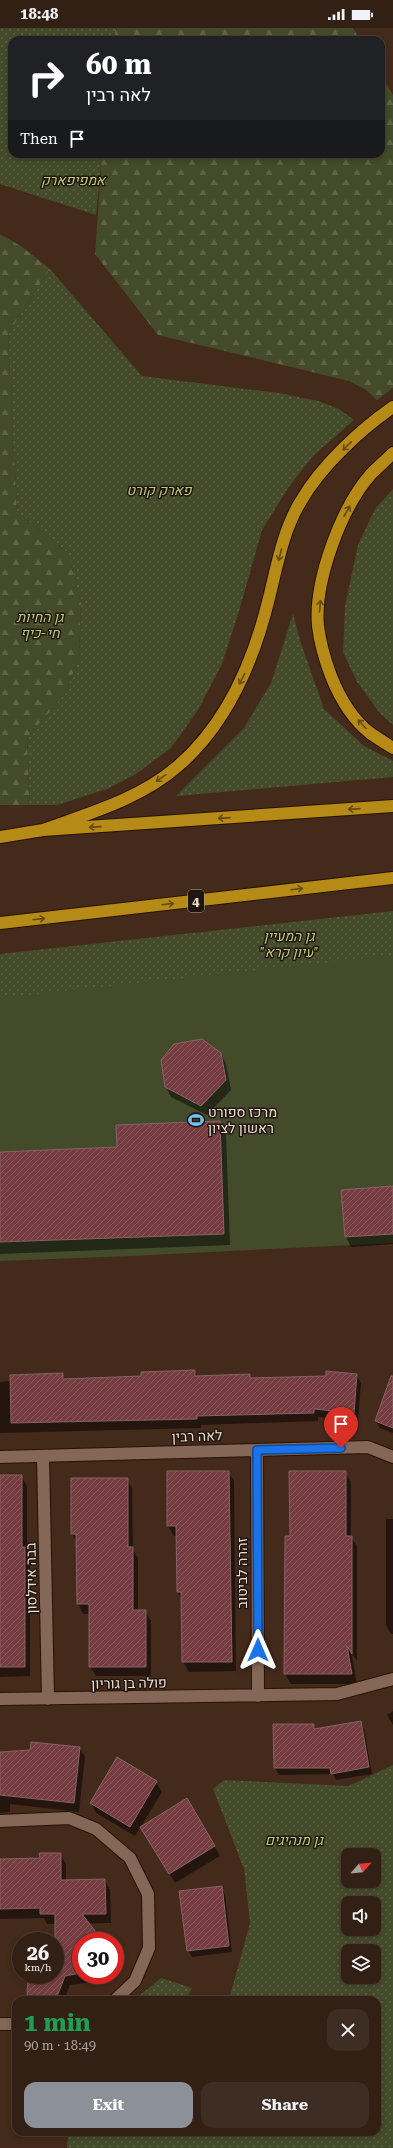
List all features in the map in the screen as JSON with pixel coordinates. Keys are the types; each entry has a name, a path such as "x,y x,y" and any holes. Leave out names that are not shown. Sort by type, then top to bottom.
{"highway":[{"path":"43,830 127,798 151,785 178,766 210,732 232,698 250,662 264,620 285,536 301,501 331,462 375,419 393,407"},
{"path":"393,453 371,475 346,511 331,546 322,584 318,625 324,657 335,686 349,710 369,732 393,748"},
{"path":"0,837 43,830 393,806"},
{"name":"4","path":"0,923 393,878"}],"street":[{"name":"לאה רבין","path":"0,1457 368,1447 393,1457"},
{"name":"זהרה לביטוב","path":"257,1450 258,1696"},
{"name":"בבה אידלסון","path":"43,1456 48,1699"},
{"path":"258,1696 337,1694 393,1679"},
{"name":"פולה בן גוריון","path":"0,1699 258,1696"},
{"path":"0,1821 68,1818 96,1829 130,1858 148,1894 149,1948 135,1980 120,1996"},
{"path":"0,2024 12,2024"}],"green space":[{"name":"אמפיפארק","path":"0,28 115,28 114,36 8,36 8,158 102,158 96,215 0,184"},
{"path":"115,28 353,28 358,36 114,36"},
{"path":"385,82 393,95 393,388 377,400 366,390 349,381 158,335 95,254 102,158 385,158"},
{"name":"גן החיות חי-כיף","path":"0,234 21,246 50,269 8,334 17,511 68,553 81,603 79,658 65,694 27,738 30,805 0,805"},
{"name":"פארק קורט","path":"50,269 142,376 279,393 318,401 339,409 354,420 313,456 288,488 262,530 222,664 198,710 171,748 136,774 107,789 57,805 30,805 27,738 65,694 79,658 81,603 68,553 17,511 8,334"},
{"path":"393,489 393,725 379,712 357,682 343,652 345,606 358,545 375,509"},
{"path":"293,614 301,643 324,709 364,746 393,761 393,777 176,796 244,728 271,683"},
{"name":"גן המעיין \"עיון קרא\"","path":"393,911 393,956 0,999 0,954"},
{"name":"מרכז ספורט ראשון לציון","path":"393,955 393,1243 0,1261 0,998"},
{"name":"גן מנהיגים","path":"393,1765 393,2148 67,2148 68,2136 381,2136 381,1996 230,1996 250,1923 244,1869 213,1789 224,1780 349,1786"},
{"path":"161,1978 192,1988 188,1996 139,1996"}],"building":[{"path":"202,1039 221,1053 226,1080 201,1106 165,1087 161,1060 174,1044"},
{"path":"220,1121 224,1234 0,1242 0,1152 117,1147 116,1125"},
{"path":"393,1186 393,1234 345,1237 341,1190"},
{"path":"195,1370 195,1376 250,1374 250,1378 326,1376 326,1371 357,1374 354,1413 314,1409 314,1413 197,1416 197,1419 11,1423 10,1375 63,1373 63,1379 141,1376 141,1372"},
{"path":"391,1376 393,1376 393,1428 375,1421"},
{"path":"167,1471 229,1471 232,1662 182,1662 181,1592 177,1592 176,1526 167,1526"},
{"path":"289,1471 346,1471 346,1536 352,1536 352,1654 347,1646 352,1674 284,1674 285,1536 290,1536"},
{"path":"0,1475 22,1475 22,1547 25,1547 25,1667 0,1667"},
{"path":"71,1478 128,1478 128,1547 133,1547 133,1610 146,1610 146,1667 89,1667 89,1604 77,1604 76,1534 71,1534"},
{"path":"361,1721 369,1767 331,1774 330,1768 274,1768 273,1724 314,1724 314,1729"},
{"path":"31,1742 80,1747 74,1803 0,1795 0,1752 30,1750"},
{"path":"117,1757 157,1781 130,1827 90,1803"},
{"path":"187,1798 215,1846 169,1874 140,1827"},
{"path":"39,1853 61,1853 61,1880 105,1879 106,1914 82,1914 96,1932 72,1932 72,1975 65,1976 64,1979 64,1932 55,1932 55,1914 40,1914 40,1908 0,1909 0,1859 40,1858"},
{"path":"222,1886 229,1946 187,1951 179,1891"},
{"path":"28,1984 62,1984 57,1996 27,1996"}],"place":[{"name":"מרכז ספורט ראשון לציון","path":"196,1120"}],"route":[{"path":"258,1650 257,1450 341,1448"}]}
